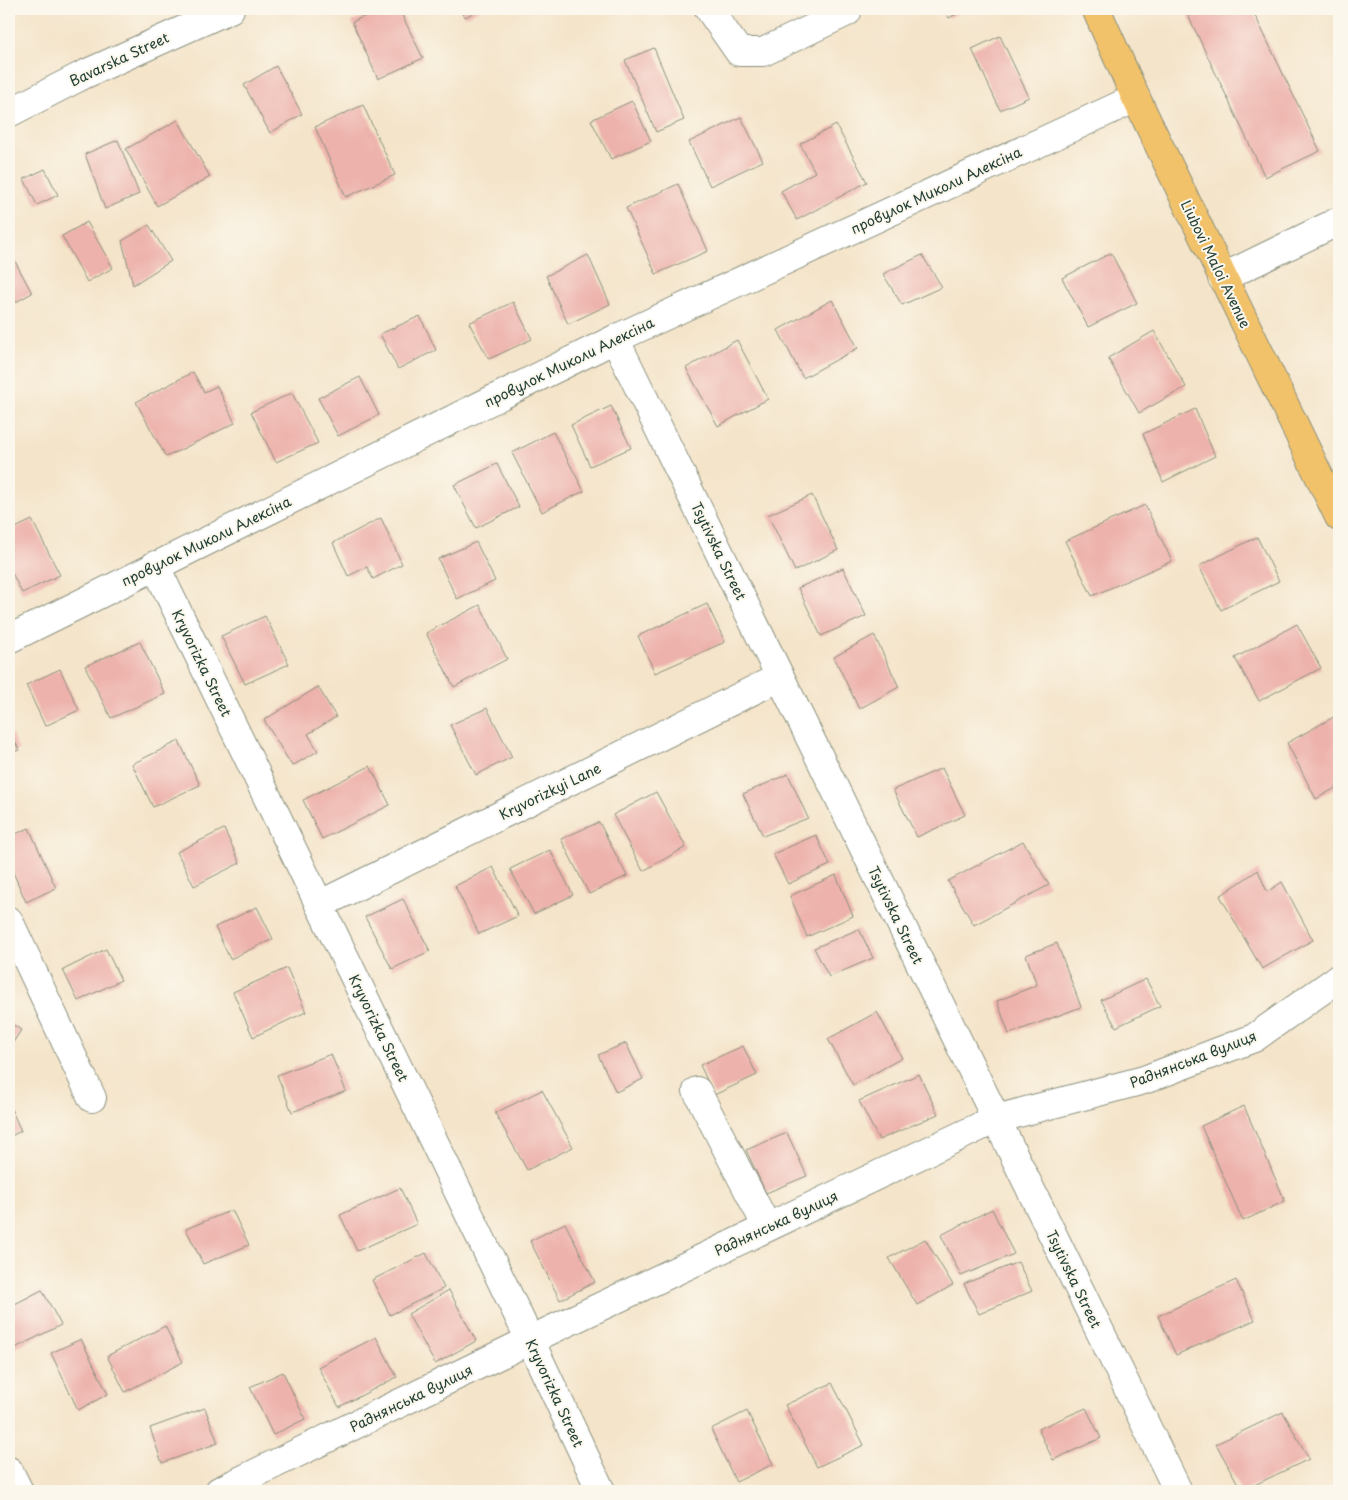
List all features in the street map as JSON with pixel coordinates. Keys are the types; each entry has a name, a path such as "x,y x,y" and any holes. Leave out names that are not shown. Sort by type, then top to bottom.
{"main road":[{"name":"Liubovi Maloi Avenue","path":"1096,9 1136,98 1222,278 1339,517"}],"street":[{"name":"Bavarska Street","path":"9,113 83,75 230,9"},
{"path":"710,9 739,52 763,52 847,12 847,9"},
{"name":"провулок Миколи Алексіна","path":"9,639 155,565 615,339 1136,98"},
{"path":"1222,278 1339,221"},
{"name":"Tsytivska Street","path":"615,339 1178,1491"},
{"name":"Kryvorizka Street","path":"155,565 530,1340 600,1491"},
{"name":"Kryvorizkyi Lane","path":"319,905 780,677"},
{"path":"9,921 92,1098"},
{"name":"Раднянська вулиця","path":"219,1491 530,1340 996,1119 1144,1080 1254,1038 1339,978"},
{"path":"697,1091 768,1227"},
{"path":"9,1471 19,1491"}],"building":[{"path":"380,9 399,9 423,58 378,79 352,22"},
{"path":"460,9 481,9 465,17"},
{"path":"944,9 966,9 949,18"},
{"path":"1185,9 1252,9 1320,151 1265,177"},
{"path":"1000,36 1029,97 1000,110 972,49"},
{"path":"654,48 684,120 656,132 625,60"},
{"path":"276,66 302,114 270,133 244,85"},
{"path":"632,101 651,141 611,159 591,120"},
{"path":"363,105 395,175 346,197 315,127"},
{"path":"741,117 763,161 710,186 689,142"},
{"path":"178,120 210,177 157,206 126,149"},
{"path":"836,125 867,182 797,220 781,191 815,172 800,144"},
{"path":"118,140 139,194 105,209 85,154"},
{"path":"45,169 58,195 37,205 24,179"},
{"path":"678,184 708,251 656,274 626,208"},
{"path":"87,222 113,268 87,282 62,236"},
{"path":"149,225 171,261 133,285 122,241"},
{"path":"9,250 32,293 9,306"},
{"path":"1111,253 1137,303 1088,327 1062,278"},
{"path":"588,255 610,304 568,324 546,276"},
{"path":"922,255 942,287 902,305 883,274"},
{"path":"832,300 858,348 803,378 778,330"},
{"path":"513,302 532,339 489,359 469,323"},
{"path":"420,316 436,350 398,369 380,334"},
{"path":"1154,331 1186,387 1139,413 1108,358"},
{"path":"737,340 768,399 718,426 686,368"},
{"path":"193,372 204,392 217,386 235,423 166,457 136,402"},
{"path":"360,377 379,415 338,436 318,398"},
{"path":"292,393 318,443 276,462 251,412"},
{"path":"611,406 631,448 590,466 571,425"},
{"path":"1195,409 1215,456 1163,482 1143,434"},
{"path":"553,432 584,491 542,512 512,453"},
{"path":"497,464 519,507 476,528 454,485"},
{"path":"812,495 838,550 795,571 768,515"},
{"path":"1145,505 1172,561 1092,596 1065,541"},
{"path":"381,518 402,564 373,579 367,567 348,576 333,543"},
{"path":"32,520 60,575 22,593 9,567 9,531"},
{"path":"1257,537 1279,581 1221,610 1199,566"},
{"path":"476,542 495,581 457,599 438,559"},
{"path":"843,568 866,616 821,636 798,588"},
{"path":"707,604 725,642 655,673 638,636"},
{"path":"480,605 507,659 454,687 426,633"},
{"path":"265,616 289,664 245,684 221,636"},
{"path":"1297,624 1321,668 1259,701 1235,658"},
{"path":"874,635 899,687 859,709 834,657"},
{"path":"140,642 165,694 111,718 85,666"},
{"path":"60,669 79,710 45,726 26,685"},
{"path":"318,687 336,717 308,734 318,751 292,766 264,720"},
{"path":"487,708 512,757 476,775 450,725"},
{"path":"1339,714 1339,786 1316,799 1287,743"},
{"path":"9,729 19,750 9,754"},
{"path":"179,741 200,785 153,807 132,764"},
{"path":"370,766 390,805 322,839 303,800"},
{"path":"942,768 965,815 917,837 893,790"},
{"path":"788,774 808,818 763,836 743,794"},
{"path":"656,792 686,847 643,871 613,815"},
{"path":"599,822 627,876 589,894 561,839"},
{"path":"29,828 56,888 26,902 9,863 9,837"},
{"path":"224,829 240,863 194,886 177,852"},
{"path":"816,835 830,865 788,884 773,854"},
{"path":"1023,841 1049,885 974,925 948,881"},
{"path":"550,850 573,895 534,914 510,869"},
{"path":"493,867 518,916 479,934 455,886"},
{"path":"1258,870 1267,892 1282,882 1313,940 1262,969 1220,896"},
{"path":"836,875 853,916 807,937 790,896"},
{"path":"403,899 430,951 392,969 365,917"},
{"path":"257,907 273,939 230,959 215,927"},
{"path":"859,929 873,958 829,977 814,948"},
{"path":"1057,943 1081,1007 1009,1034 997,1001 1037,985 1026,955"},
{"path":"106,949 121,980 78,1001 63,970"},
{"path":"287,968 306,1012 253,1037 233,992"},
{"path":"1146,979 1160,1006 1116,1027 1101,1000"},
{"path":"877,1012 902,1058 853,1085 828,1039"},
{"path":"9,1022 21,1030 9,1049"},
{"path":"626,1043 643,1079 616,1092 598,1055"},
{"path":"743,1046 757,1075 714,1095 700,1065"},
{"path":"331,1054 346,1091 292,1112 277,1075"},
{"path":"919,1074 938,1114 879,1140 859,1101"},
{"path":"542,1090 573,1147 527,1170 495,1113"},
{"path":"9,1104 21,1131 9,1137"},
{"path":"1244,1106 1285,1201 1243,1221 1201,1126"},
{"path":"787,1133 807,1176 766,1193 746,1150"},
{"path":"400,1188 417,1224 357,1251 340,1215"},
{"path":"992,1209 1014,1254 961,1276 941,1235"},
{"path":"232,1210 249,1245 203,1264 186,1229"},
{"path":"565,1223 595,1282 560,1300 530,1241"},
{"path":"925,1239 953,1285 917,1305 889,1258"},
{"path":"426,1253 444,1288 390,1315 372,1280"},
{"path":"1018,1262 1032,1291 979,1314 964,1284"},
{"path":"1236,1280 1255,1320 1176,1355 1158,1316"},
{"path":"42,1290 61,1325 9,1351 9,1307"},
{"path":"449,1290 476,1341 435,1364 408,1314"},
{"path":"165,1326 183,1362 125,1392 107,1356"},
{"path":"376,1337 397,1377 339,1407 318,1367"},
{"path":"81,1339 108,1394 78,1410 51,1353"},
{"path":"283,1372 305,1419 273,1435 250,1387"},
{"path":"832,1383 864,1445 817,1467 785,1405"},
{"path":"205,1408 218,1443 162,1463 150,1428"},
{"path":"1086,1408 1101,1438 1053,1460 1038,1429"},
{"path":"747,1411 773,1464 736,1482 711,1429"},
{"path":"1283,1412 1309,1459 1242,1491 1216,1444"},
{"path":"1123,1486 1125,1491 1111,1491"}]}
